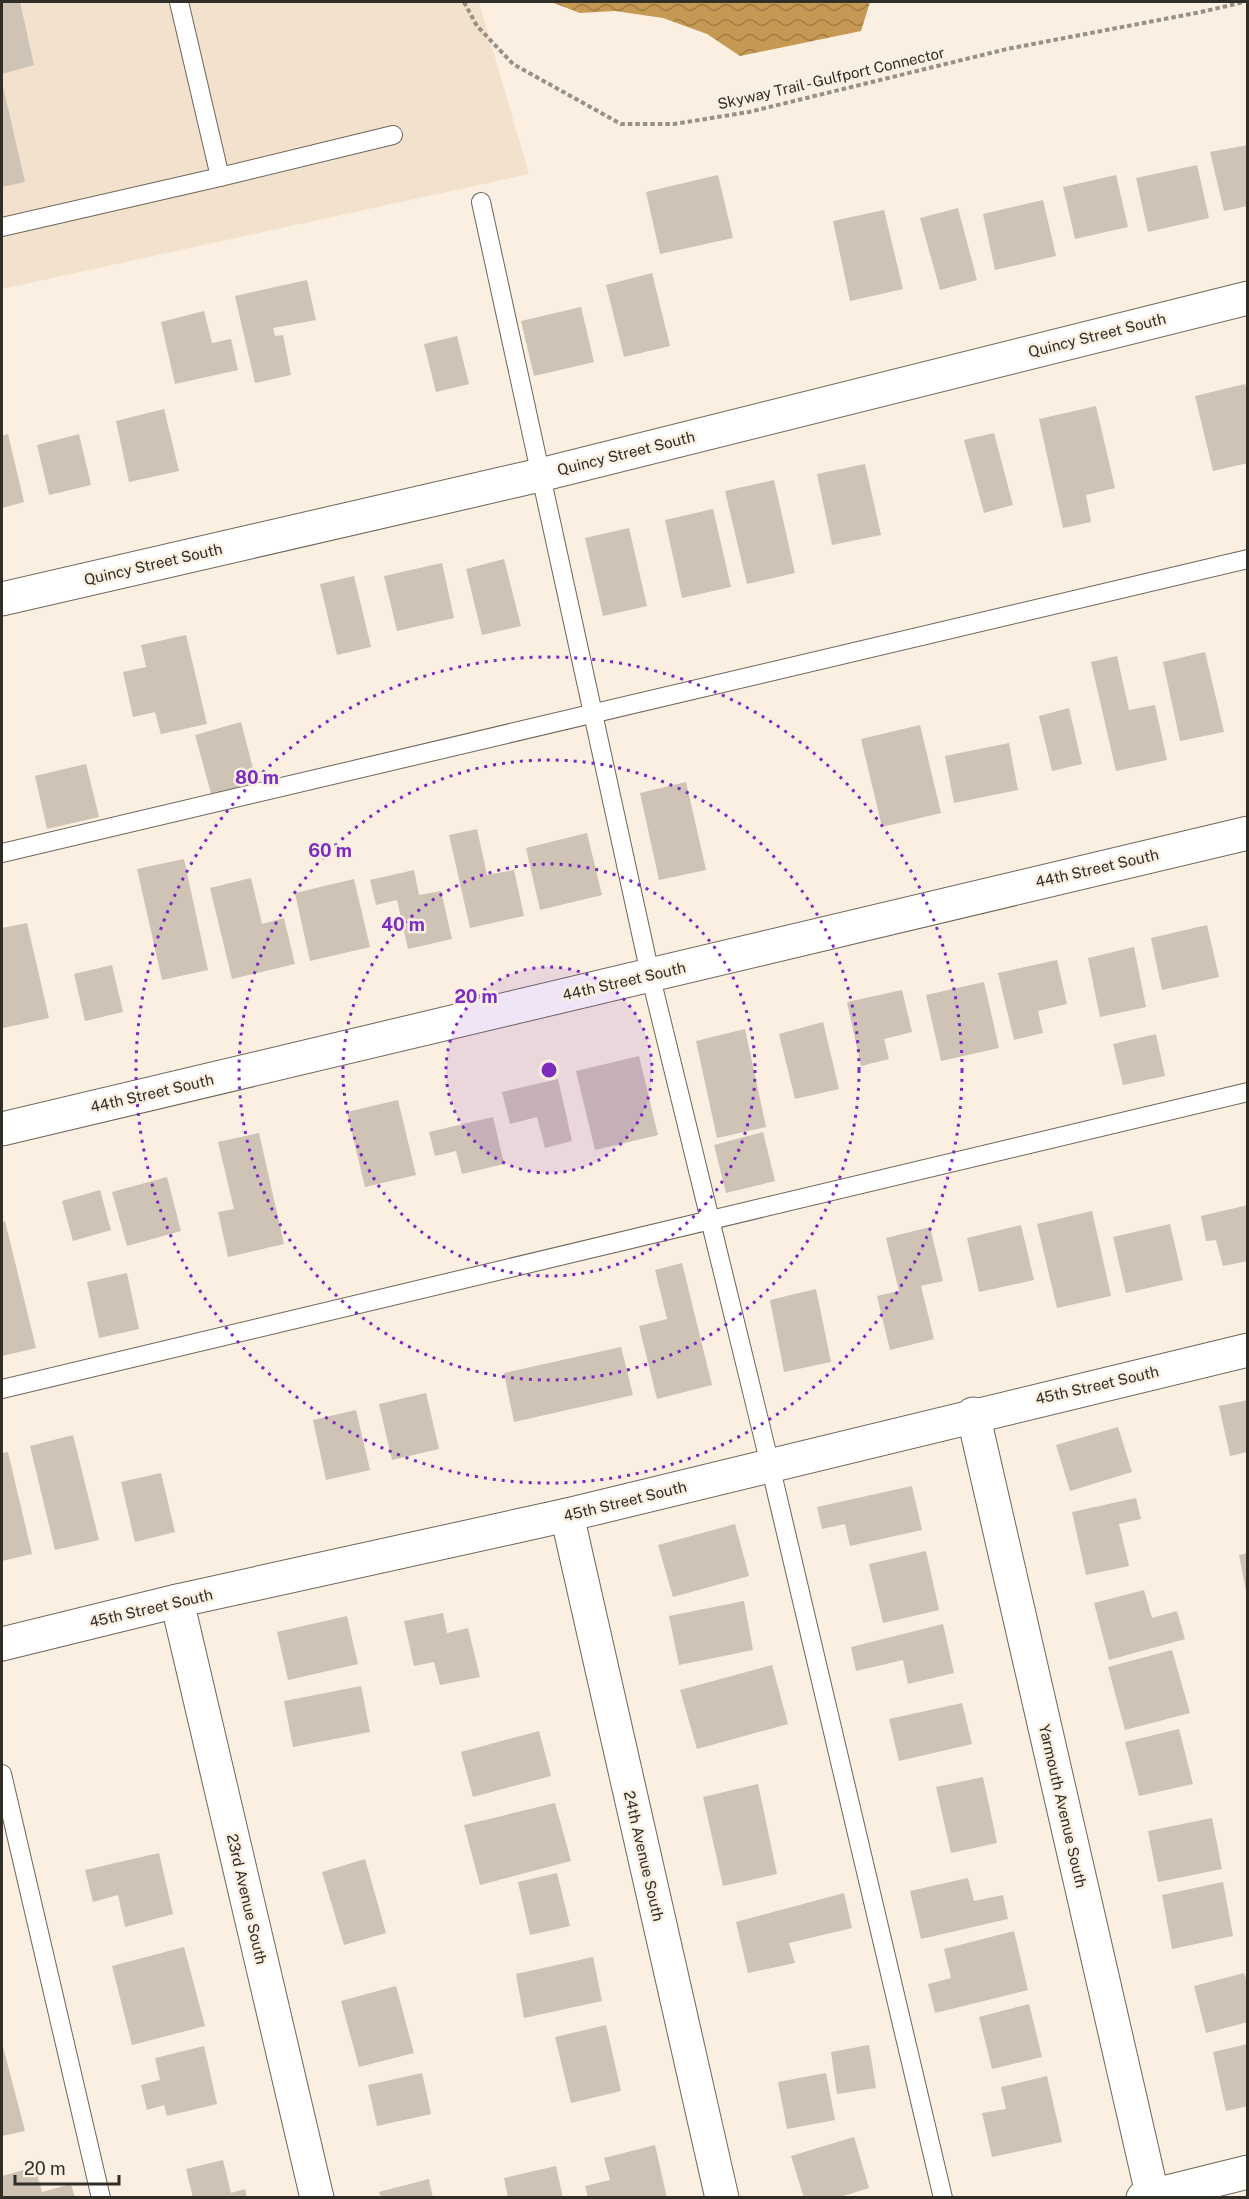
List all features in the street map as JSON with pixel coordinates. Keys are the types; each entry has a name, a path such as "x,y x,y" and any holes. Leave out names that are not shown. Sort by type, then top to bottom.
{"street":[{"name":"Quincy Street South","path":"2,599 540,475 1248,298"},
{"name":"44th Street South","path":"2,1129 1248,833"},
{"name":"45th Street South","path":"2,1644 177,1601 567,1515 973,1414 1248,1350"},
{"name":"Yarmouth Avenue South","path":"973,1414 1150,2197"},
{"name":"24th Avenue South","path":"567,1515 722,2198"},
{"name":"23rd Avenue South","path":"177,1601 317,2198"},
{"path":"1150,2197 1248,2172"}],"lane":[{"path":"179,2 220,177"},
{"path":"2,226 393,135"},
{"path":"481,202 650,974 770,1465 943,2198"},
{"path":"2,854 1248,559"},
{"path":"2,1389 1248,1092"},
{"path":"2,1774 101,2198"}],"path":[{"name":"Skyway Trail - Gulfport Connector","path":"464,2 477,26 513,64 621,124 674,124 749,112 1007,49 1244,2"}],"shaded area":[{"path":"2,2 479,2 529,174 2,289"}],"water":[{"path":"551,2 870,2 861,31 740,56 707,34 663,18 615,11 580,13"}],"building":[{"path":"2,2 20,2 34,65 2,74"},
{"path":"2,82 25,182 2,187"},
{"path":"1248,145 1248,206 1224,211 1210,152"},
{"path":"1197,165 1209,218 1148,232 1136,178"},
{"path":"718,175 733,238 660,254 646,192"},
{"path":"1116,175 1128,227 1075,239 1063,187"},
{"path":"1043,200 1056,256 995,270 983,214"},
{"path":"958,208 977,280 940,290 920,218"},
{"path":"884,210 903,289 850,301 833,221"},
{"path":"652,273 670,346 624,357 606,285"},
{"path":"307,280 316,320 273,328 275,336 283,335 291,375 255,383 235,296"},
{"path":"581,307 594,362 534,376 521,321"},
{"path":"204,311 212,343 231,339 238,370 175,384 161,322"},
{"path":"457,336 469,384 436,392 424,344"},
{"path":"1245,384 1248,394 1248,463 1213,471 1195,396"},
{"path":"1096,406 1115,488 1086,495 1091,522 1063,528 1039,419"},
{"path":"164,409 179,471 129,482 116,421"},
{"path":"994,433 1013,505 984,513 964,440"},
{"path":"8,434 24,502 2,508 2,436"},
{"path":"79,434 91,485 49,495 37,445"},
{"path":"865,464 881,535 832,545 817,474"},
{"path":"774,480 795,573 747,584 725,491"},
{"path":"713,509 731,587 682,598 665,520"},
{"path":"629,528 647,606 603,616 585,538"},
{"path":"504,559 521,626 482,635 466,569"},
{"path":"442,563 454,618 397,631 384,576"},
{"path":"354,576 371,647 337,655 320,584"},
{"path":"186,635 207,724 161,734 155,712 133,717 123,672 146,667 141,645"},
{"path":"1205,652 1224,732 1180,741 1163,662"},
{"path":"1117,656 1129,710 1155,705 1167,760 1116,771 1091,662"},
{"path":"1069,708 1082,764 1052,771 1039,716"},
{"path":"241,722 257,784 212,797 195,735"},
{"path":"920,725 941,813 882,827 861,739"},
{"path":"1009,743 1018,790 954,803 945,756"},
{"path":"86,764 99,817 47,829 35,776"},
{"path":"686,782 706,870 659,880 640,793"},
{"path":"477,829 487,875 514,870 524,916 470,928 449,835"},
{"path":"587,833 602,895 540,910 526,848"},
{"path":"184,859 208,970 162,980 137,869"},
{"path":"414,870 419,895 441,891 452,939 408,949 397,900 376,905 370,880"},
{"path":"251,878 262,924 284,918 295,964 232,979 210,888"},
{"path":"354,879 370,947 310,961 295,893"},
{"path":"27,923 49,1018 3,1028 2,928"},
{"path":"1207,925 1219,977 1162,990 1151,938"},
{"path":"1134,947 1146,1007 1100,1017 1088,958"},
{"path":"1057,960 1067,1004 1038,1011 1043,1033 1014,1040 998,973"},
{"path":"112,965 123,1012 85,1021 74,974"},
{"path":"984,982 999,1048 941,1061 926,995"},
{"path":"902,990 912,1032 884,1039 889,1059 861,1066 847,1002"},
{"path":"823,1022 839,1089 795,1099 779,1034"},
{"path":"745,1029 766,1127 717,1138 696,1041"},
{"path":"1156,1034 1165,1076 1123,1085 1113,1044"},
{"path":"639,1056 658,1135 595,1150 576,1071"},
{"path":"558,1079 572,1141 545,1148 537,1117 510,1124 502,1092"},
{"path":"398,1100 416,1175 365,1187 347,1112"},
{"path":"493,1117 504,1164 462,1174 456,1151 435,1156 429,1132"},
{"path":"763,1132 775,1181 726,1193 714,1145"},
{"path":"259,1133 284,1244 228,1257 218,1212 234,1209 218,1142"},
{"path":"167,1177 181,1231 127,1246 112,1192"},
{"path":"100,1190 111,1230 73,1241 62,1201"},
{"path":"1248,1205 1248,1261 1223,1266 1216,1240 1206,1241 1201,1216"},
{"path":"1092,1211 1111,1296 1057,1308 1037,1224"},
{"path":"5,1221 36,1348 2,1356 2,1222"},
{"path":"1170,1224 1183,1280 1126,1293 1113,1237"},
{"path":"1021,1225 1034,1280 979,1292 967,1238"},
{"path":"930,1227 943,1281 921,1286 934,1339 890,1350 877,1296 899,1291 886,1238"},
{"path":"682,1263 712,1385 657,1399 639,1326 667,1319 655,1270"},
{"path":"127,1273 139,1329 99,1338 87,1282"},
{"path":"816,1289 831,1362 784,1372 770,1300"},
{"path":"621,1347 633,1395 514,1422 504,1373"},
{"path":"426,1393 439,1449 392,1460 379,1404"},
{"path":"1248,1400 1248,1452 1230,1456 1219,1406"},
{"path":"356,1410 370,1470 326,1480 313,1420"},
{"path":"1118,1427 1132,1472 1070,1491 1056,1445"},
{"path":"73,1435 99,1540 55,1550 30,1446"},
{"path":"8,1452 32,1554 2,1561 2,1453"},
{"path":"161,1473 175,1532 135,1542 121,1482"},
{"path":"912,1486 922,1530 850,1546 845,1524 822,1529 817,1507"},
{"path":"1136,1498 1141,1519 1119,1524 1129,1566 1086,1575 1072,1512"},
{"path":"735,1524 749,1576 673,1597 658,1545"},
{"path":"926,1551 939,1610 883,1623 869,1564"},
{"path":"1248,1553 1248,1591 1246,1591 1239,1555"},
{"path":"1144,1590 1152,1618 1177,1611 1185,1639 1109,1660 1094,1603"},
{"path":"744,1601 753,1650 679,1665 669,1616"},
{"path":"443,1613 447,1633 468,1628 480,1677 440,1685 434,1662 414,1666 404,1621"},
{"path":"347,1616 358,1664 288,1680 277,1632"},
{"path":"943,1624 954,1673 908,1684 903,1660 856,1671 851,1647"},
{"path":"1172,1650 1190,1713 1125,1730 1108,1667"},
{"path":"772,1665 788,1724 697,1749 680,1690"},
{"path":"361,1686 370,1732 293,1747 284,1701"},
{"path":"962,1703 972,1744 899,1761 889,1719"},
{"path":"1179,1729 1193,1784 1139,1796 1125,1742"},
{"path":"539,1731 551,1776 473,1797 461,1752"},
{"path":"983,1777 997,1843 951,1853 936,1787"},
{"path":"758,1784 777,1874 723,1886 703,1797"},
{"path":"555,1803 571,1861 480,1885 464,1825"},
{"path":"1212,1818 1222,1869 1158,1882 1148,1831"},
{"path":"159,1853 173,1914 125,1927 118,1895 93,1902 85,1870"},
{"path":"365,1859 386,1933 344,1945 322,1872"},
{"path":"557,1873 570,1926 530,1935 518,1882"},
{"path":"968,1878 974,1901 1003,1895 1008,1919 921,1939 910,1891"},
{"path":"1223,1882 1233,1936 1172,1949 1162,1895"},
{"path":"844,1893 852,1928 789,1943 795,1963 748,1973 736,1922"},
{"path":"1014,1931 1028,1990 935,2013 928,1984 951,1978 944,1949"},
{"path":"184,1947 205,2026 132,2045 112,1966"},
{"path":"593,1957 602,2001 524,2018 516,1974"},
{"path":"1244,1973 1248,1985 1248,2022 1206,2033 1194,1986"},
{"path":"396,1986 414,2053 359,2067 341,2001"},
{"path":"1029,2004 1042,2057 992,2069 979,2017"},
{"path":"606,2025 621,2091 571,2103 555,2037"},
{"path":"2,2043 25,2131 2,2136"},
{"path":"1248,2044 1248,2106 1226,2111 1213,2052"},
{"path":"869,2045 876,2088 837,2094 831,2052"},
{"path":"204,2046 217,2104 167,2116 164,2105 147,2110 141,2085 160,2080 155,2058"},
{"path":"422,2073 431,2114 377,2126 368,2085"},
{"path":"826,2073 835,2120 787,2129 778,2082"},
{"path":"1047,2076 1062,2142 992,2157 982,2113 1006,2109 1001,2087"},
{"path":"854,2137 869,2188 837,2198 804,2198 791,2156"},
{"path":"655,2145 667,2198 588,2198 585,2186 610,2180 604,2158"},
{"path":"223,2160 231,2193 245,2189 247,2198 193,2198 186,2169"},
{"path":"556,2166 563,2198 508,2198 504,2178"},
{"path":"35,2167 42,2192 71,2184 75,2198 2,2198 2,2176"},
{"path":"429,2179 433,2198 381,2198 379,2192"}]}
